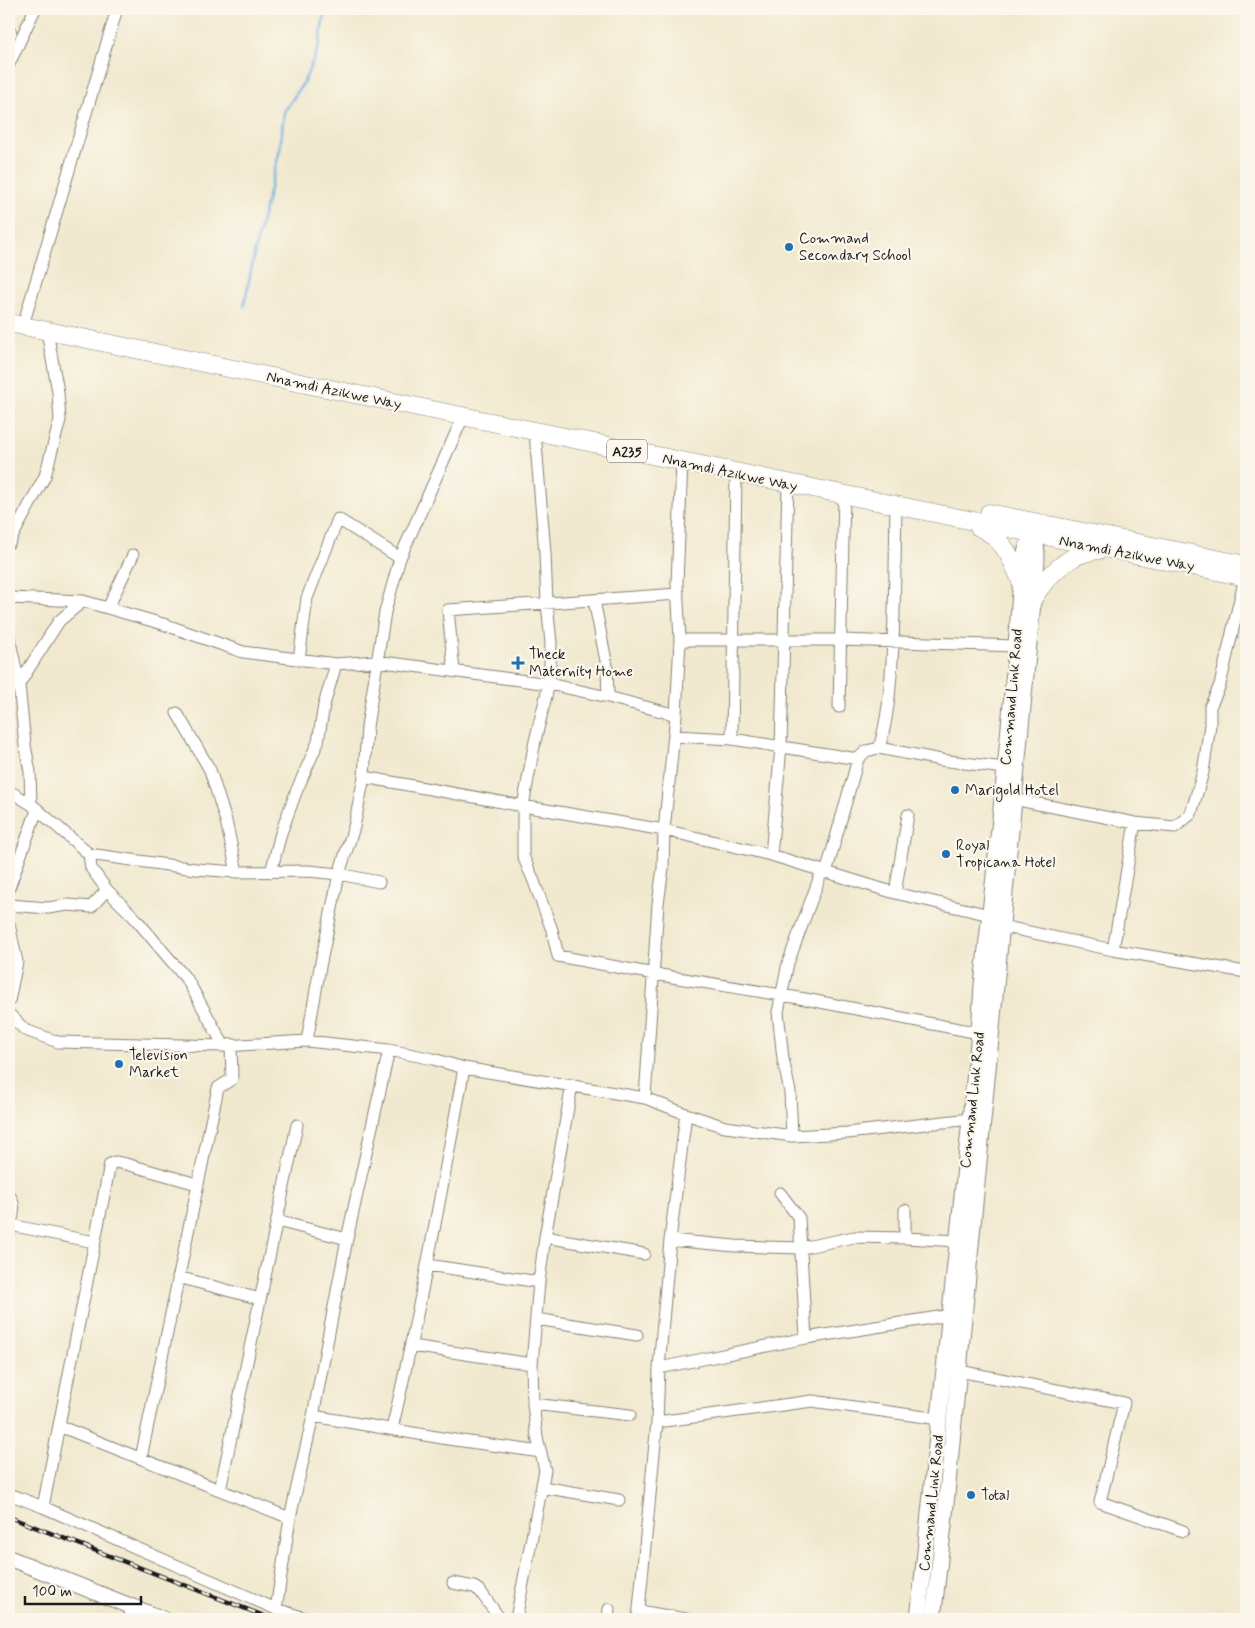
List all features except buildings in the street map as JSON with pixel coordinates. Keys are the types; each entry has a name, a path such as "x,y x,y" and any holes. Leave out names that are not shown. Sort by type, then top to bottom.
{"highway":[{"name":"Nnamdi Azikwe Way","path":"17,313 1060,528 1246,573"},
{"name":"Nnamdi Azikwe Way","path":"9,323 1034,535 1246,573"},
{"path":"960,519 982,528 999,540 1012,559 1021,581"},
{"path":"1033,598 1051,575 1070,559 1093,551 1118,551"}],"main road":[{"path":"998,515 1018,522 1034,535 1048,529 1060,528"},
{"name":"Command Link Road","path":"933,1619 958,1371 989,986 990,915 1021,581 1027,547 1034,535"},
{"name":"Command Link Road","path":"918,1619 979,1033 1001,926 1037,554 1034,535"},
{"path":"9,1558 137,1614 163,1619"}],"street":[{"path":"9,64 35,9"},
{"path":"17,313 117,9"},
{"path":"9,543 45,476 60,420 58,392 47,331"},
{"path":"307,1041 339,874 354,827 364,777 367,727 385,612 400,558 463,417"},
{"path":"535,432 545,553 547,604 552,643 549,684 535,741 523,806 523,856 552,930 558,956 782,995 979,1033"},
{"path":"645,1098 658,904 664,868 664,830 676,715 680,640 678,594 682,462"},
{"path":"732,739 736,473"},
{"path":"771,855 781,747 788,484"},
{"path":"839,707 844,496"},
{"path":"879,748 885,729 889,704 893,642 896,506"},
{"path":"299,660 307,598 338,519 400,558"},
{"path":"108,608 133,554"},
{"path":"1013,799 1135,823 1175,827 1191,814 1203,772 1210,724 1210,706 1220,685 1246,573"},
{"path":"454,671 448,610 678,594"},
{"path":"9,598 83,601 163,624 243,652 336,664 376,661 549,684 676,715"},
{"path":"594,600 607,666 608,697"},
{"path":"20,684 59,622 83,601"},
{"path":"9,637 20,684 25,745 34,807 9,888"},
{"path":"680,640 734,641 785,639 1016,646"},
{"path":"271,872 280,833 318,742 324,705 336,664"},
{"path":"177,713 210,770 226,821 237,872"},
{"path":"674,736 732,739 858,759"},
{"path":"792,1136 790,1092 783,1059 778,1012 788,963 824,872 858,759 866,750 879,748 941,760 1004,768"},
{"path":"364,777 664,830 771,855 895,893 990,915"},
{"path":"9,791 34,807 89,854 196,869 237,872 308,871 339,874 379,882"},
{"path":"895,893 908,815"},
{"path":"1113,950 1135,823"},
{"path":"89,854 91,868 108,890 135,918 188,981 228,1045 232,1079 218,1088 141,1458"},
{"path":"9,904 48,908 68,906 91,907 108,890"},
{"path":"9,924 17,962 9,1001"},
{"path":"1001,926 1113,950 1246,972"},
{"path":"9,1014 25,1030 58,1042 228,1045 307,1041 389,1050 433,1059 464,1068 645,1098 725,1127 792,1136 847,1133 970,1119"},
{"path":"276,1609 290,1518 313,1416 347,1240 389,1050"},
{"path":"392,1429 412,1346 464,1068"},
{"path":"516,1619 546,1470 537,1436 533,1404 532,1364 545,1237 572,1085"},
{"path":"686,1114 670,1240 639,1615 686,1619"},
{"path":"220,1490 297,1125"},
{"path":"43,1507 110,1164 115,1162 126,1164 197,1184"},
{"path":"780,1193 799,1218 806,1338"},
{"path":"9,1195 13,1200 14,1206 10,1229 94,1242"},
{"path":"905,1210 905,1238"},
{"path":"277,1221 347,1240"},
{"path":"545,1237 644,1254"},
{"path":"670,1240 735,1246 801,1248 854,1237 958,1241"},
{"path":"428,1265 539,1282"},
{"path":"178,1277 260,1299"},
{"path":"659,1368 806,1338 951,1315"},
{"path":"536,1319 637,1335"},
{"path":"412,1346 532,1364"},
{"path":"958,1371 1124,1403 1100,1502 1182,1530"},
{"path":"656,1422 812,1401 939,1419"},
{"path":"533,1404 630,1415"},
{"path":"313,1416 541,1452"},
{"path":"59,1426 290,1518"},
{"path":"542,1487 619,1500"},
{"path":"9,1494 43,1507 276,1609 308,1619"},
{"path":"453,1583 474,1587 480,1591 500,1619"}],"waterway":[{"path":"244,306 257,240 280,149 284,112 304,82 319,46 327,9"}],"railway":[{"path":"9,1517 272,1619"}],"place":[{"name":"Command Secondary School","path":"789,247"},
{"name":"Theck Maternity Home","path":"518,663"},
{"name":"Marigold Hotel","path":"955,790"},
{"name":"Royal Tropicana Hotel","path":"946,854"},
{"name":"Television Market","path":"119,1064"},
{"name":"Total","path":"971,1495"}]}
